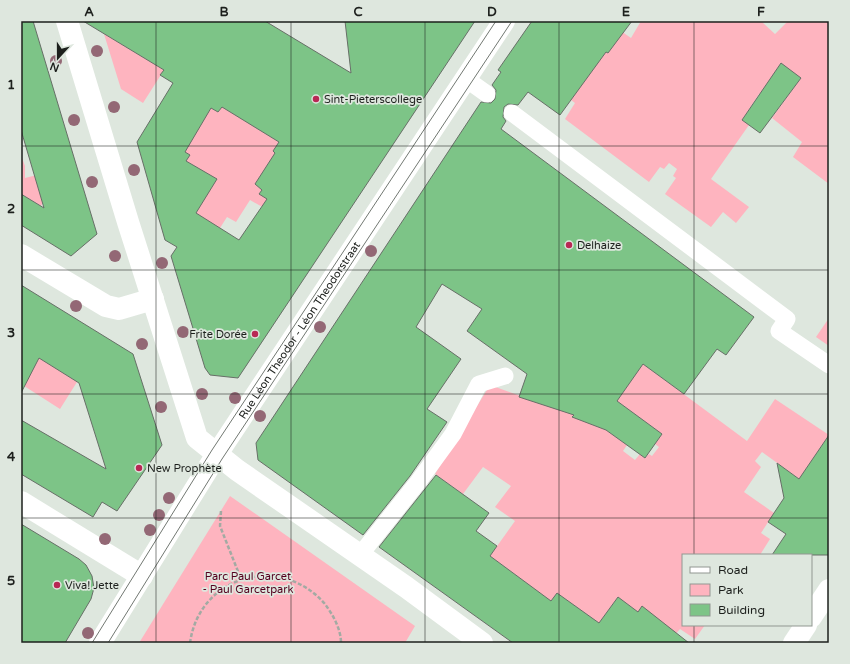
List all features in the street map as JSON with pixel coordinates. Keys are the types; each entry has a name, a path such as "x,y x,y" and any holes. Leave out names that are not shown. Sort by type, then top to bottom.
{"street":[{"path":"67,21 128,222 197,438 217,454 360,554 482,643"},
{"name":"Rue Léon Theodor - Léon Theodorstraat","path":"100,643 217,454 504,21"},
{"path":"21,255 106,306 119,309 153,299"},
{"path":"21,502 142,576"},
{"path":"812,616 829,590"},
{"path":"794,643 805,626"}],"lane":[{"path":"466,79 487,94"},
{"path":"512,114 788,319 779,331 829,365"},
{"path":"360,554 418,482 453,434 479,384 505,376"}],"path":[{"path":"221,510 220,526 241,579"},
{"path":"190,643 192,629 202,607 220,590 241,579 266,575 292,580 315,593 332,613 341,637 341,643"}],"green space":[{"path":"641,21 761,21 775,34 788,21 829,21 829,184 793,157 802,142 772,118 801,78 759,94 742,120 749,125 711,179 749,207 736,223 723,212 711,227 665,194 676,178 673,176 677,169 669,163 664,169 660,167 649,182 565,119 575,103 563,94 582,84 606,52 608,53 615,43 608,22 631,38"},
{"path":"104,34 164,70 143,103 121,89"},
{"path":"222,107 279,142 273,151 281,157 260,177 255,184 262,190 259,194 271,201 266,209 250,200 236,222 227,217 213,239 195,216 214,178 186,161 190,155 184,152 211,108 218,112"},
{"path":"21,155 25,166 25,178 41,174 47,195 41,206 21,194"},
{"path":"829,318 829,346 816,337"},
{"path":"21,346 77,382 60,409 21,384"},
{"path":"643,364 747,441 775,399 829,435 814,457 805,483 762,452 755,461 761,467 744,492 774,513 761,533 770,539 761,554 682,554 682,626 704,626 695,639 680,629 673,637 642,607 638,612 618,597 599,623 557,593 551,601 490,556 515,521 495,507 511,486 483,467 463,494 435,474 490,385 574,415 573,417 606,430 627,445 623,451 635,460 640,454 645,458 649,454 652,456 659,447 655,444 662,434 617,401"},
{"name":"Parc Paul Garcet - Paul Garcetpark","path":"230,496 415,626 405,643 139,643"}],"building":[{"path":"21,21 33,21 97,234 71,256 21,225 21,194 44,208 21,130"},
{"path":"83,21 265,21 351,73 345,21 475,21 238,378 210,375 205,368 171,256 177,247 165,240 137,142 173,83 160,75 164,70","holes":["222,107 279,142 273,151 275,153 255,184 262,190 259,194 267,199 239,240 196,213 217,179 186,161 190,155 185,152 211,108 218,112"]},
{"path":"532,21 632,21 608,53 606,52 560,115 528,92 518,105 508,104 504,107 503,117 506,121 501,129 754,317 726,355 717,349 684,394 643,364 617,401 662,434 645,458 606,430 572,417 574,415 519,397 527,374 467,331 482,309 442,284 416,327 461,359 427,409 447,422 410,476 363,535 258,460 256,443 481,102 491,103 495,99 496,90 492,85 501,72 498,70"},
{"path":"781,63 801,78 760,133 742,120"},
{"path":"21,285 133,354 162,445 117,511 102,502 93,517 21,474 21,420 106,469 79,383 39,358 21,393"},
{"path":"829,435 829,555 773,554 786,534 768,522 784,498 777,463 799,479"},
{"path":"436,475 489,513 476,531 497,546 490,556 551,601 557,593 599,623 618,597 638,612 642,606 689,643 513,643 379,547"},
{"name":"Viva! Jette","path":"21,524 79,559 86,565 92,576 94,588 91,599 65,643 21,643"}],"tram line":[{"path":"92,643 212,450 496,21"},
{"path":"108,643 222,459 512,21"}],"place":[{"name":"Sint-Pieterscollege","path":"316,99"},
{"name":"Delhaize","path":"569,245"},
{"name":"Frite Dorée","path":"255,334"},
{"name":"New Prophète","path":"139,468"},
{"name":"Viva! Jette","path":"57,585"}]}
